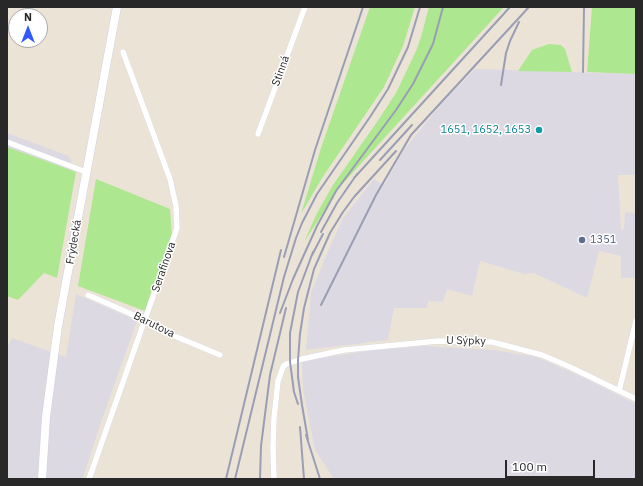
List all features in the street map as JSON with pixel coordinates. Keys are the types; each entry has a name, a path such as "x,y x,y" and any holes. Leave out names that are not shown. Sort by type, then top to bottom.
{"main road":[{"name":"Frýdecká","path":"42,479 46,417 55,349 117,7"}],"street":[{"name":"Stinná","path":"258,134 305,7"},
{"name":"Serafinova","path":"89,479 177,228 176,206 170,179 123,52"},
{"path":"7,142 86,172"},
{"name":"Barutova","path":"88,295 145,320 153,326 220,355"},
{"path":"619,391 636,321"},
{"name":"U Sýpky","path":"274,479 274,412 279,377 283,367 286,364 298,360 352,349 438,341 492,342 542,355 636,399"}],"shaded area":[{"path":"475,69 636,74 636,175 618,175 621,230 624,229 625,212 636,213 636,278 621,278 621,256 599,251 587,298 534,273 524,274 480,261 472,296 447,289 443,302 428,301 427,308 394,308 388,340 306,350 311,293 343,218 374,179 384,185 403,151 443,102"},
{"path":"7,133 69,156 76,172 7,147"},
{"path":"76,294 137,321 83,478 41,479 34,477 33,479 7,479 7,348 12,338 66,357"},
{"path":"424,346 494,350 537,357 582,377 636,404 636,479 334,479 315,450 303,390 302,361 373,350"}],"green space":[{"path":"370,7 415,7 403,46 384,87 322,178 301,214 321,148"},
{"path":"429,7 504,7 336,191 304,242 317,213 333,185 396,93 416,51"},
{"path":"592,7 636,7 636,74 587,72"},
{"path":"549,44 561,45 565,49 572,72 518,71 532,50"},
{"path":"7,147 76,172 57,278 44,273 18,300 7,296"},
{"path":"96,179 170,209 172,236 145,311 78,286"}],"railway":[{"path":"284,257 315,150 363,7"},
{"path":"235,479 284,277 296,238 317,194 388,89 408,47 420,7"},
{"path":"280,313 293,279 317,226 336,191 396,110 413,84 433,44 443,7"},
{"path":"354,178 510,7"},
{"path":"321,305 376,195 411,135 529,7"},
{"path":"583,72 584,7"},
{"path":"501,85 506,53 519,22"},
{"path":"380,160 412,125"},
{"path":"308,440 298,377 298,360 304,308 314,269 330,233 343,212 354,197 396,151"},
{"path":"321,232 337,203 357,174"},
{"path":"311,257 323,234"},
{"path":"226,479 281,250"},
{"path":"298,404 294,392 290,362 290,333 298,292 313,252"},
{"path":"260,479 261,446 270,375 286,308"},
{"path":"300,427 304,479"},
{"path":"306,435 320,479"}],"place":[{"name":"1651, 1652, 1653","path":"539,130"},
{"name":"1351","path":"582,240"}]}
